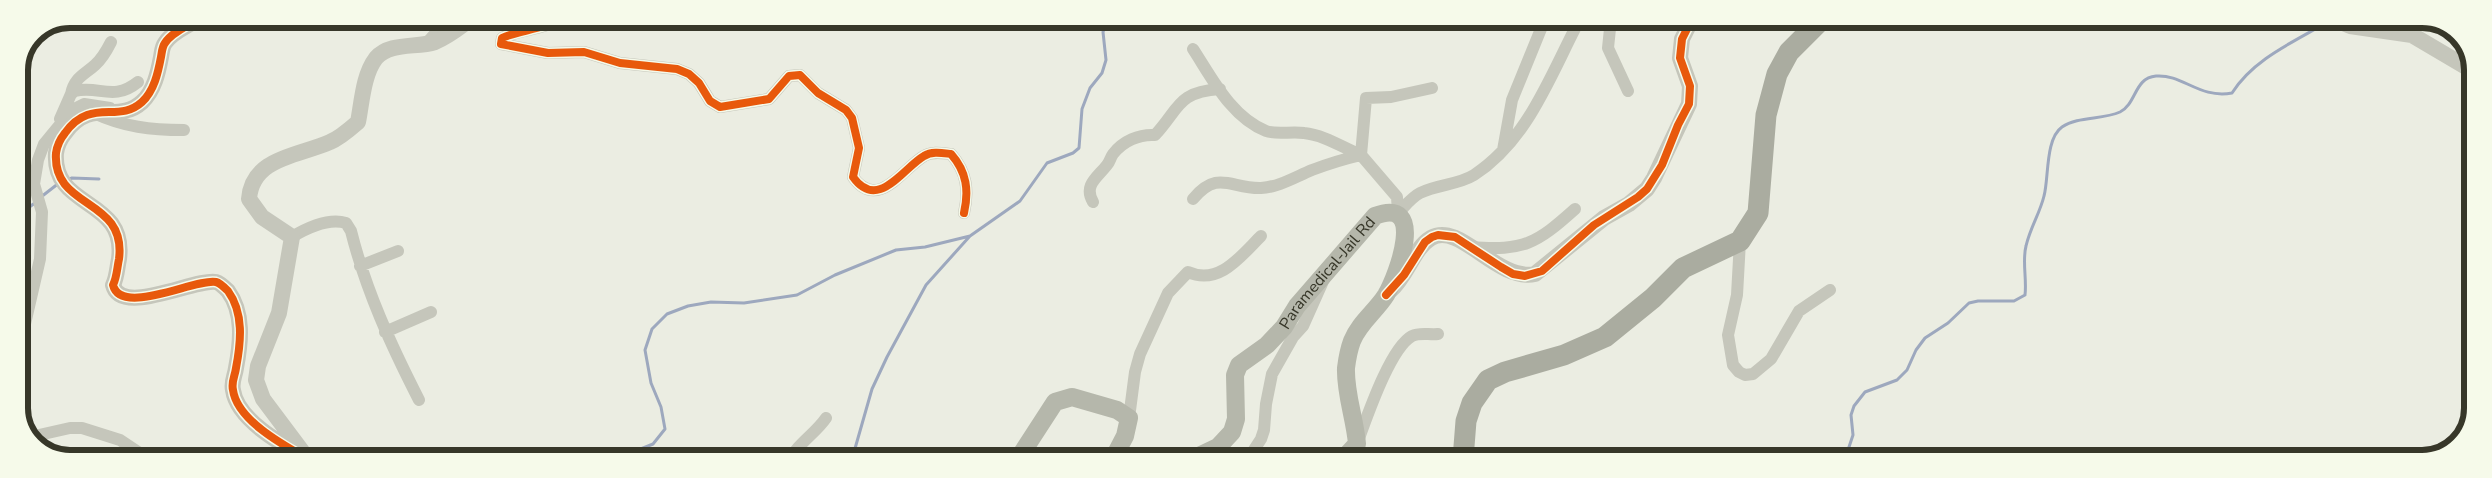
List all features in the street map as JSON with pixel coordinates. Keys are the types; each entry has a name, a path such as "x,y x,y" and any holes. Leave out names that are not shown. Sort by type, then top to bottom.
{"highway":[{"path":"1464,450 1466,420 1472,403 1488,380 1505,372 1564,356 1605,337 1653,298 1683,268 1740,241 1758,213 1766,115 1777,74 1789,52 1814,28"}],"main road":[{"name":"Paramedical-Jail Rd","path":"1212,450 1218,447 1232,432 1236,418 1235,375 1239,365 1267,345 1375,216 1391,211 1398,213 1404,220 1402,255 1386,295 1363,323 1352,341 1346,368 1357,444"},
{"path":"1023,450 1055,402 1072,397 1126,414 1129,418 1125,436 1117,450"},
{"path":"1351,450 1357,444"}],"street":[{"path":"183,28 163,45 150,94 136,107 119,111 92,112 70,125 60,139 56,152 58,172 63,184 108,219 119,235 120,251 113,285 114,290 126,297 140,297 163,294 204,282 217,282 225,288 232,297 240,326 237,360 232,382 234,396 261,430 294,450"},
{"path":"426,44 440,28"},
{"path":"292,237 280,231 262,217 249,199 250,186 269,164 331,142 358,122 365,82 376,58 390,48 426,44 443,38 458,28"},
{"path":"532,28 517,31 502,38 501,44 548,53 584,52 620,63 677,69 689,74 700,83 710,101 720,107 769,99 789,76 800,75 818,93 846,110 852,118 858,148 853,177 859,185 867,190 875,190 890,184 924,156 935,152 951,154 958,162 967,184 968,196 964,213"},
{"path":"1503,150 1512,100 1541,28"},
{"path":"1398,213 1419,193 1472,176 1488,165 1515,139 1528,120 1575,28"},
{"path":"1610,28 1608,48 1628,90"},
{"path":"1386,295 1400,280 1425,242 1438,235 1455,237 1513,274 1525,276 1535,274 1594,226 1629,204 1647,189 1662,165 1678,125 1689,104 1690,86 1680,58 1682,39 1688,28"},
{"path":"2364,28 2412,35 2464,66"},
{"path":"57,126 76,79 102,58 111,42"},
{"path":"1194,49 1220,89 1239,112 1256,126 1268,132 1316,135 1360,155 1397,197 1398,213"},
{"path":"71,94 80,90 107,93 120,91 129,89 138,82"},
{"path":"1360,155 1366,98 1391,97 1432,88"},
{"path":"1093,202 1090,193 1092,181 1108,164 1118,149 1136,136 1155,135 1179,105 1196,92 1220,89"},
{"path":"28,311 40,259 42,212 34,184 44,144 72,110 84,104 98,105 119,111"},
{"path":"92,112 127,126 151,130 184,130"},
{"path":"1193,199 1198,193 1219,181 1261,188 1274,185 1328,164 1360,155"},
{"path":"1471,248 1498,249 1519,247 1533,242 1575,209"},
{"path":"292,237 304,230 319,226 339,221 346,223 351,231 360,266 385,332 419,400"},
{"path":"1129,418 1136,363 1168,293 1188,272 1206,276 1219,273 1232,265 1261,236"},
{"path":"292,237 279,314 258,366 256,380 263,399 301,450"},
{"path":"1740,241 1737,295 1728,335 1733,365 1739,372 1745,375 1753,374 1771,359 1798,311 1830,290"},
{"path":"360,266 398,251"},
{"path":"1254,450 1262,439 1272,374 1293,337 1303,326 1327,272"},
{"path":"385,332 431,312"},
{"path":"1357,444 1381,384 1402,345 1411,336 1420,333 1438,334"},
{"path":"797,450 817,431 826,418"},
{"path":"38,435 70,428 82,428 120,440 135,450"}],"waterway":[{"path":"855,450 872,389 926,285 970,236 1020,201 1047,163 1073,153 1079,148 1082,109 1090,88 1102,73 1106,60 1103,32 1104,28"},
{"path":"1848,450 1853,435 1851,415 1854,406 1865,392 1897,380 1907,370 1916,350 1925,338 1948,323 1969,303 1978,301 2014,301 2025,295 2024,258 2026,246 2046,188 2050,149 2053,140 2062,127 2075,121 2120,112 2130,103 2143,81 2156,76 2166,76 2210,93 2232,93 2241,81 2264,60 2317,28"},
{"path":"67,180 72,178 99,179"},
{"path":"41,197 59,183"},
{"path":"28,208 36,202"},
{"path":"638,450 653,444 665,429 661,407 651,383 645,350 652,329 667,314 688,306 711,302 744,303 797,295 835,275 896,250 925,247 970,236"}],"cycle path":[{"path":"183,28 165,43 155,81 150,93 142,102 124,111 94,113 75,122 59,142 56,153 58,171 65,185 102,213 112,224 118,239 119,259 113,285 119,294 130,297 144,297 206,282 221,284 228,291 237,309 240,328 236,371 232,384 236,401 262,430 292,450"},
{"path":"535,28 502,38 501,44 548,53 584,52 620,63 677,69 689,74 699,83 710,101 720,107 769,99 789,76 800,75 818,93 846,110 852,118 859,148 853,177 862,187 872,190 881,189 927,154 951,154 960,168 965,182 964,213"},
{"path":"1386,295 1404,275 1425,242 1432,237 1438,235 1455,237 1513,274 1525,276 1542,271 1594,225 1638,197 1647,189 1662,165 1678,125 1689,104 1690,86 1680,58 1682,39 1688,28"}]}
